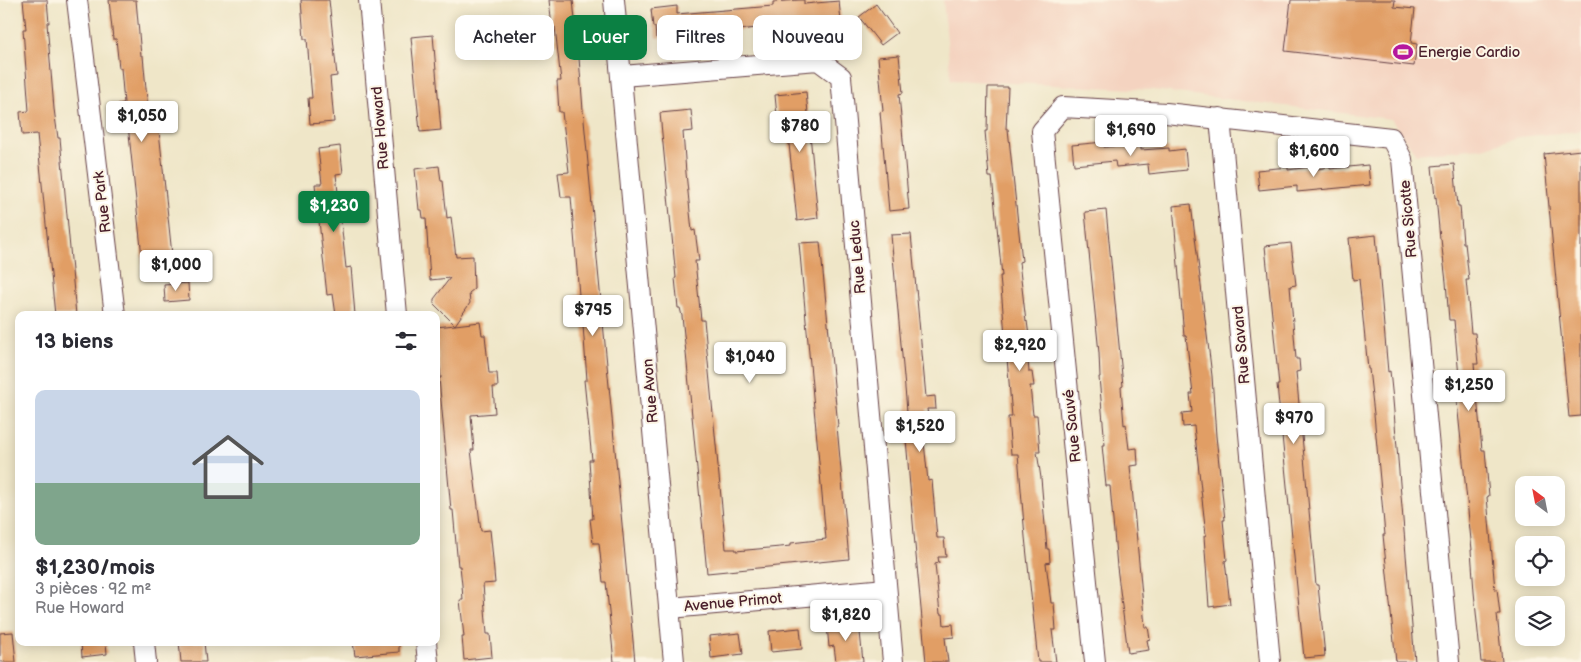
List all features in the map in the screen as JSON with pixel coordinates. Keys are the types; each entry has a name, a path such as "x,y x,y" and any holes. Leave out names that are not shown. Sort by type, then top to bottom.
{"street":[{"name":"Rue Park","path":"77,0 115,311"},
{"name":"Rue Howard","path":"369,0 397,311"},
{"name":"Rue Avon","path":"614,0 674,662"},
{"name":"Rue Leduc","path":"622,76 818,60 841,77 893,662"},
{"name":"Rue Sicotte","path":"1042,131 1063,107 1220,118 1391,138 1402,160 1449,662"},
{"name":"Rue Savard","path":"1220,118 1270,662"},
{"name":"Rue Sauvé","path":"1042,131 1095,662"},
{"name":"Avenue Primot","path":"670,608 886,589"},
{"path":"144,646 146,662"},
{"path":"426,646 428,662"}],"shaded area":[{"path":"943,0 1581,0 1581,131 1519,137 1482,148 1416,154 1391,119 1153,90 951,80"}],"building":[{"path":"23,0 47,0 54,109 58,138 60,138 76,311 55,311 37,134 22,135 20,112 29,111 23,29 26,29"},
{"path":"109,0 136,0 150,132 159,131 174,274 144,276 128,125 122,126 121,116 119,116 118,104 124,103 121,68 119,68 116,39 113,39"},
{"path":"301,0 329,0 337,76 330,77 334,122 310,124 308,98 312,98 307,39 304,39"},
{"path":"549,0 573,0 574,15 564,15 564,60 579,60 635,662 614,662 606,582 603,582 599,543 593,543 590,519 593,519 589,460 592,460 584,380 587,380 583,325 579,325 576,295 579,295 571,197 561,197 558,173 569,172 562,112 559,112 557,81 561,81 554,15 551,15"},
{"path":"804,0 804,4 839,1 840,15 753,15 753,28 743,30 743,15 657,15 657,38 655,27 653,27 651,9 677,6 677,14 773,6 773,2"},
{"path":"1291,0 1395,0 1394,7 1415,9 1411,43 1417,44 1414,66 1285,51"},
{"path":"876,4 897,33 881,45 862,21 862,15"},
{"path":"433,35 441,130 420,132 411,37"},
{"path":"899,55 903,93 899,94 909,209 889,211 880,112 883,111 878,57"},
{"path":"988,87 1008,87 1006,129 1008,129 1022,261 1019,262 1029,336 1026,336 1029,372 1032,372 1034,386 1030,386 1033,415 1037,415 1040,452 1037,452 1047,549 1049,549 1050,562 1046,563 1051,603 1054,603 1056,630 1052,630 1056,662 1038,662 1018,454 1011,454 1008,417 1012,417 1000,276 1002,276 992,177 989,177 985,131 987,131"},
{"path":"806,92 818,218 797,221 786,115 777,116 775,95"},
{"path":"691,110 693,131 683,132 686,173 692,231 695,230 699,261 695,261 701,320 704,320 726,549 736,549 736,551 791,546 791,543 826,539 799,243 820,242 849,559 707,573 682,316 680,308 678,308 660,113"},
{"path":"1104,142 1104,147 1141,143 1141,150 1169,148 1169,151 1185,149 1187,170 1149,174 1148,164 1116,167 1115,161 1074,165 1072,145"},
{"path":"340,146 343,173 336,174 346,268 351,267 355,311 335,311 333,294 327,295 315,184 322,184 318,149"},
{"path":"1581,150 1581,416 1569,417 1544,154"},
{"path":"1454,164 1469,280 1466,280 1471,333 1475,333 1478,364 1474,364 1482,450 1485,450 1495,590 1497,589 1500,614 1497,614 1502,662 1481,662 1456,392 1458,391 1456,377 1459,377 1454,320 1449,320 1435,198 1432,166"},
{"path":"1368,165 1370,185 1297,192 1297,186 1259,190 1257,170 1288,167 1288,170 1317,166 1317,169 1330,167 1330,169"},
{"path":"439,166 441,181 443,181 447,218 451,217 456,257 473,256 474,289 469,293 470,303 455,325 434,304 434,299 450,278 430,280 426,218 423,218 422,210 419,210 415,169"},
{"path":"1191,204 1212,376 1225,520 1223,520 1227,560 1225,561 1230,604 1209,607 1204,536 1206,535 1194,426 1183,427 1182,413 1192,412 1190,394 1193,394 1186,336 1184,336 1173,206"},
{"path":"1106,210 1123,386 1121,387 1124,425 1126,424 1129,449 1137,448 1138,465 1130,466 1145,627 1148,627 1150,639 1147,640 1149,650 1128,653 1117,567 1110,486 1106,486 1102,445 1105,445 1099,377 1099,353 1085,212"},
{"path":"911,234 926,397 935,396 936,409 927,409 929,423 922,423 928,481 932,480 937,538 944,538 946,557 938,557 939,563 935,564 940,614 943,614 944,625 953,624 954,637 945,638 948,662 926,662 914,534 906,439 909,439 906,399 891,235"},
{"path":"1376,235 1388,372 1390,371 1393,400 1415,662 1396,662 1383,535 1385,535 1374,414 1359,279 1353,280 1349,238"},
{"path":"1291,243 1296,285 1290,286 1296,359 1299,359 1300,371 1296,372 1316,585 1318,585 1325,656 1304,658 1265,246"},
{"path":"188,283 189,300 165,302 164,285"},
{"path":"480,322 482,335 485,335 489,373 497,373 498,387 493,387 495,413 471,415 474,450 471,450 481,531 490,530 495,583 483,584 487,634 490,634 492,657 464,660 462,637 464,637 460,600 463,600 462,585 460,566 458,566 453,510 451,510 440,389 440,327"},
{"path":"859,622 863,662 836,662 834,646 829,647 827,625"},
{"path":"800,628 802,649 771,652 769,631"},
{"path":"13,632 16,662 0,662 0,633"},
{"path":"740,633 743,654 711,658 709,636"},
{"path":"81,646 106,646 107,654 82,657"},
{"path":"179,646 204,646 206,662 181,662"},
{"path":"354,646 399,646 399,652 355,656"}],"place":[{"name":"Energie Cardio","path":"1403,52"}]}
